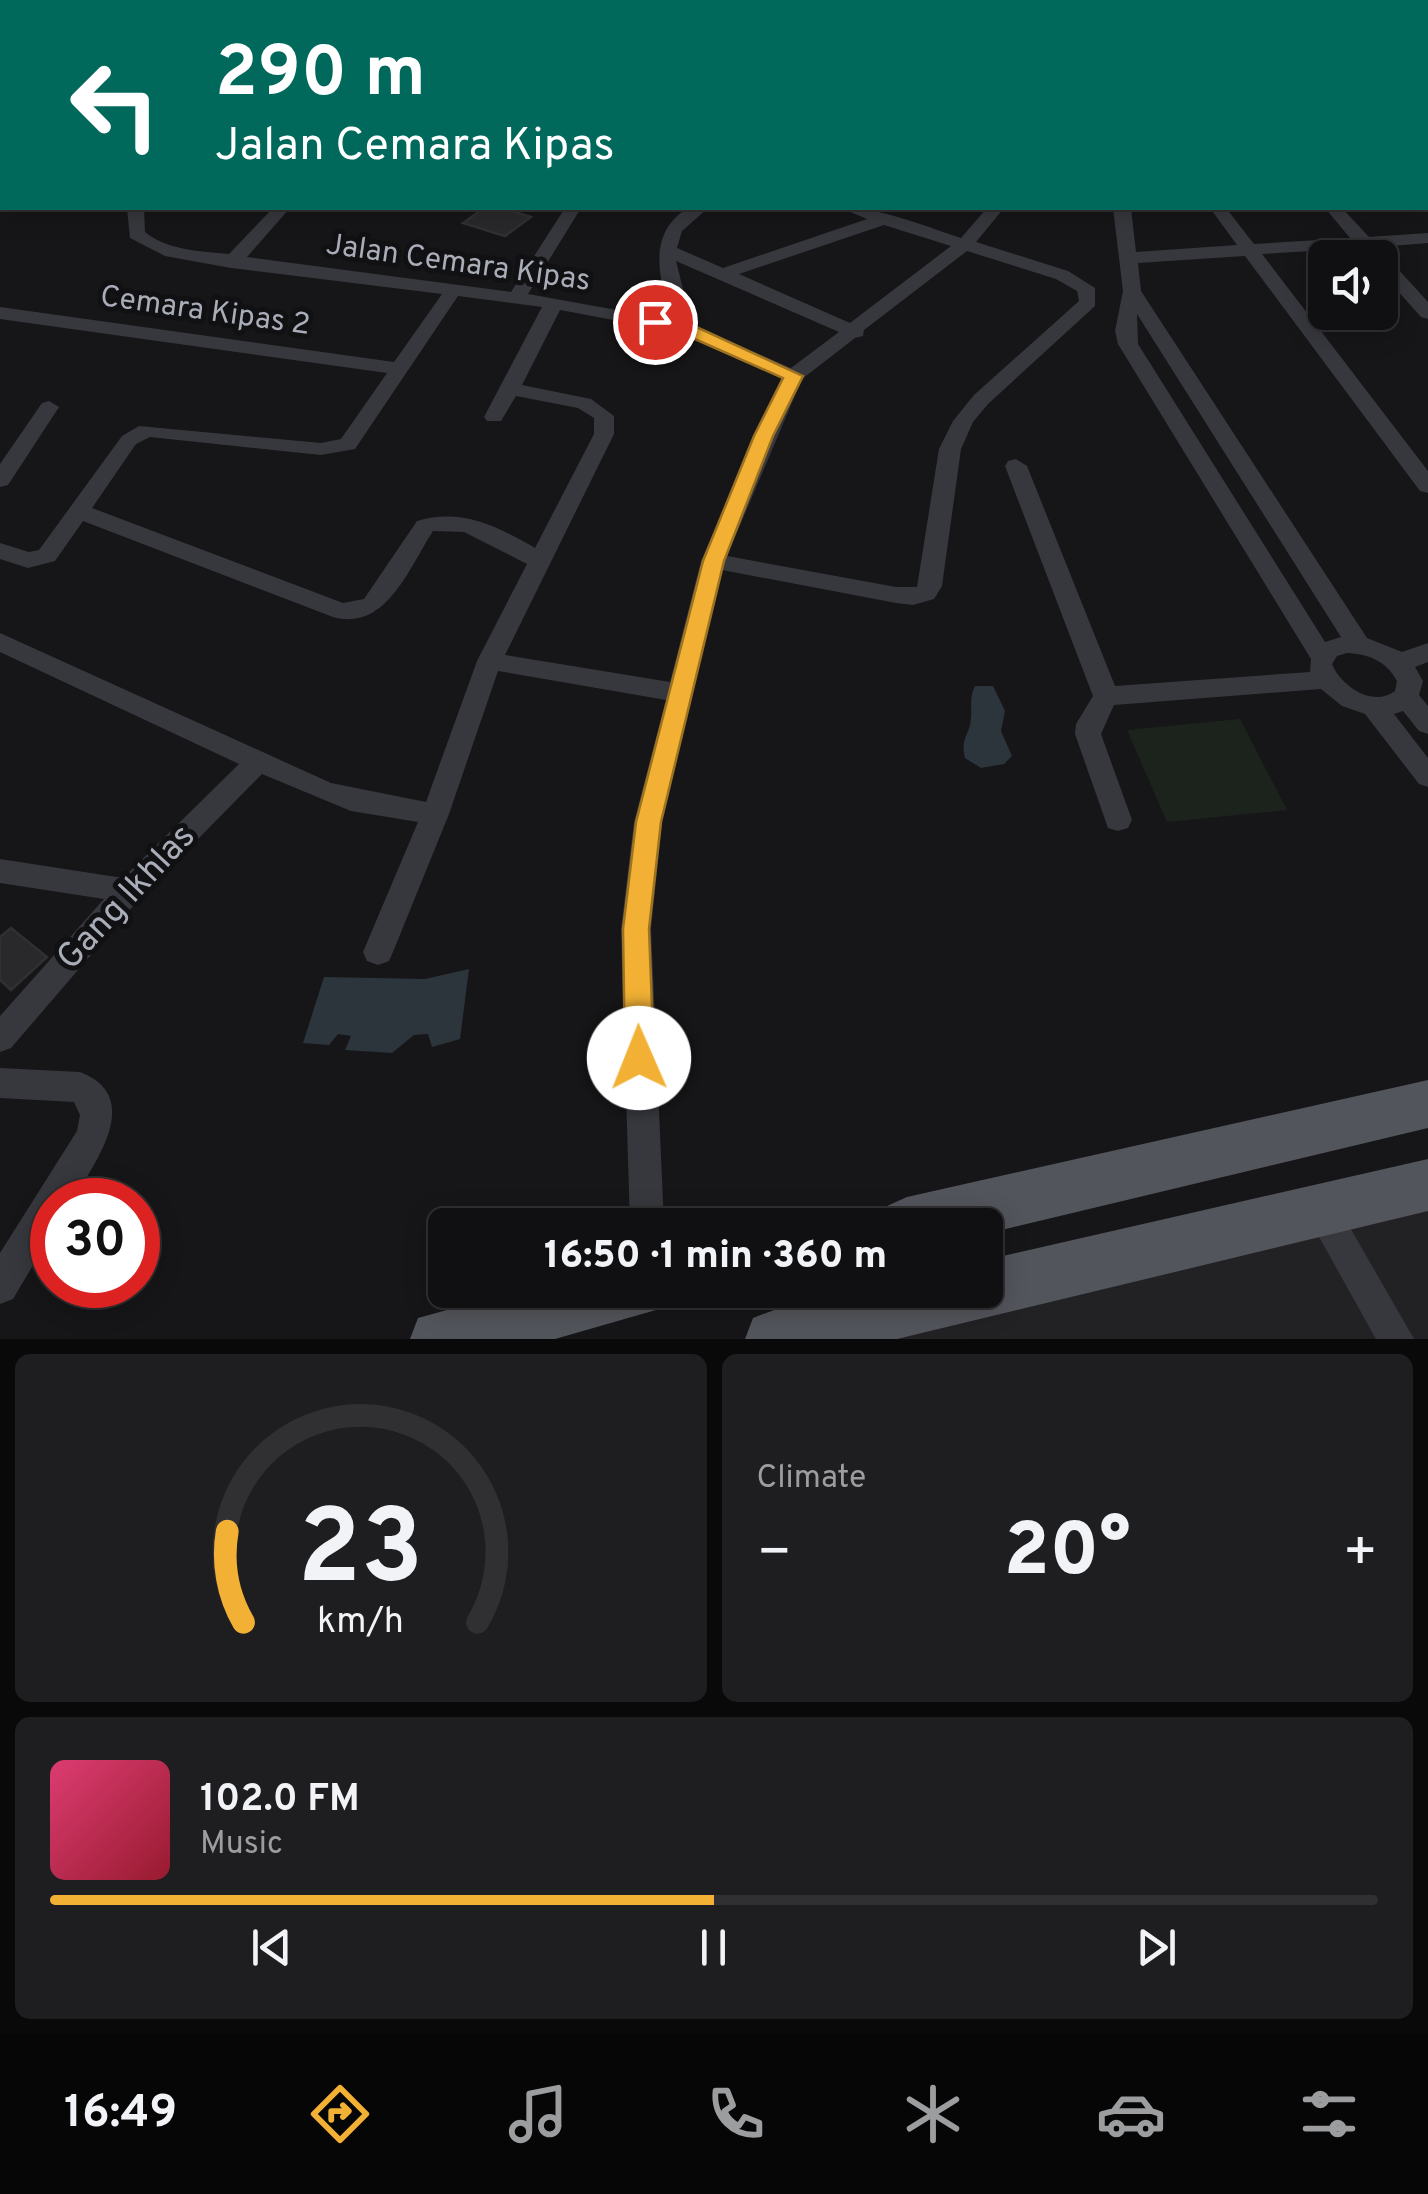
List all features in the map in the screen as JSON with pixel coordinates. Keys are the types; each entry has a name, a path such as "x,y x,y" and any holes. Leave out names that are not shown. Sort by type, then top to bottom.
{"main road":[{"path":"979,1208 1428,1104"},
{"path":"1003,1285 1428,1185"},
{"path":"439,1339 515,1329 580,1308"},
{"path":"774,1339 907,1308"}],"street":[{"name":"Jalan Cemara Kipas","path":"136,210 136,234 171,252 554,302 684,328 794,376"},
{"path":"231,262 280,210"},
{"path":"517,297 572,210"},
{"path":"684,328 672,292 667,250 673,227 696,210"},
{"path":"714,561 896,595 912,597 926,593 950,449 958,428 986,393 1034,354 1089,298 1086,288 1072,279 856,210"},
{"path":"646,1208 636,929 648,822 714,561 764,436 794,376 856,332 966,243 994,210"},
{"path":"1122,210 1132,292 1125,331 1128,344 1324,668 1345,698 1373,706 1398,703 1406,697 1410,681 1400,664 1381,651 1358,644 1336,646 1324,668"},
{"path":"1219,210 1428,486"},
{"path":"1335,210 1362,240"},
{"path":"722,274 886,218"},
{"path":"1396,240 1428,238"},
{"path":"1127,258 1308,245"},
{"path":"667,250 856,332"},
{"path":"1398,279 1428,313"},
{"path":"0,552 28,560 44,558 137,433 163,429 321,449 342,447 354,439 454,289"},
{"path":"1132,292 1358,644"},
{"path":"494,417 554,302"},
{"name":"Cemara Kipas 2","path":"0,313 401,369"},
{"path":"378,952 436,814 490,662 606,424 593,406 510,389"},
{"path":"0,480 49,408"},
{"path":"1016,466 1106,696"},
{"path":"80,511 350,612 372,604 426,526 437,521 486,532 542,562"},
{"path":"0,642 258,762 351,800 436,814"},
{"path":"1400,664 1428,652"},
{"path":"490,662 682,693"},
{"path":"1106,696 1324,668"},
{"path":"1106,696 1089,724 1088,734 1118,820"},
{"path":"1406,697 1428,724"},
{"path":"1373,706 1428,777"},
{"name":"Gang Ikhlas","path":"0,1038 129,890 258,762"},
{"path":"0,870 129,890"},
{"path":"0,1083 80,1087 92,1097 96,1115 92,1136 0,1286"},
{"path":"1321,1210 1396,1339"}],"shaded area":[{"path":"975,686 993,686 1005,711 1001,731 1012,756 1004,764 981,768 965,758"},
{"path":"1240,719 1287,810 1167,822 1127,730"},
{"path":"469,969 460,1039 432,1047 428,1034 414,1035 392,1053 345,1050 351,1036 338,1034 329,1045 303,1043 324,977 425,979"},
{"path":"1428,1197 1428,1339 834,1339 964,1308 1003,1308 1003,1299"}],"building":[{"path":"481,210 508,210 531,217 505,236 463,223"},
{"path":"11,928 47,957 11,990 0,980 0,937"}],"route":[{"path":"639,1058 636,929 648,822 714,561 764,436 794,376 684,328 655,322"}]}
